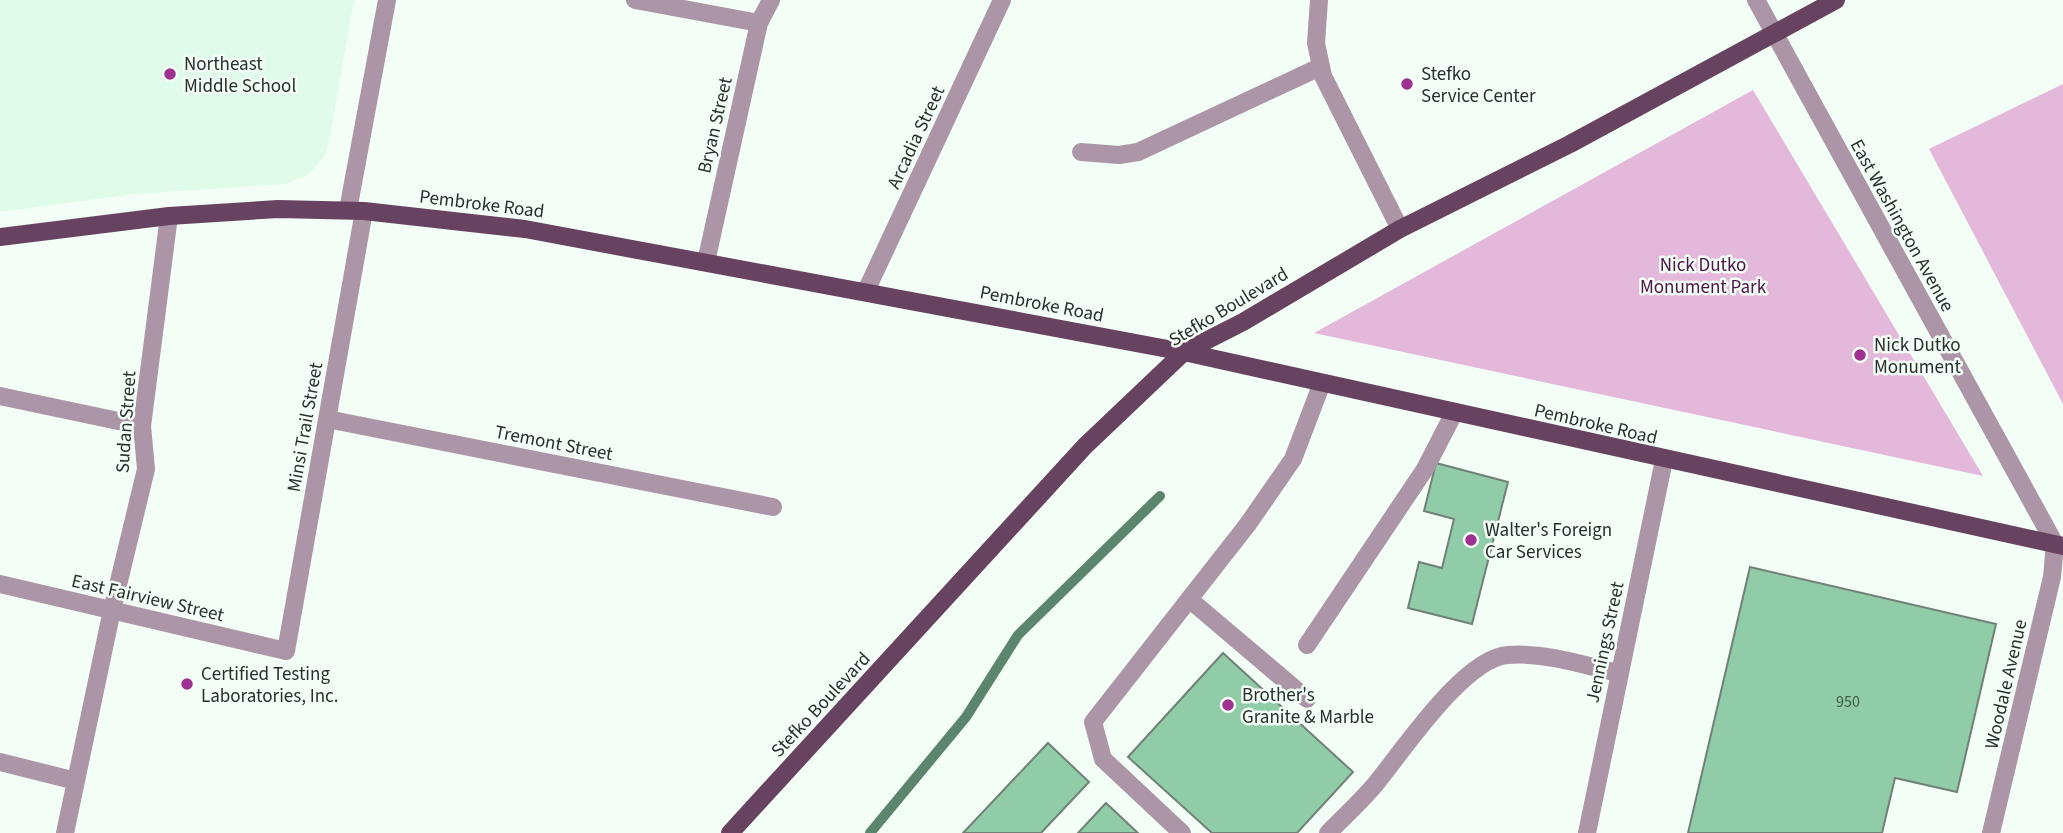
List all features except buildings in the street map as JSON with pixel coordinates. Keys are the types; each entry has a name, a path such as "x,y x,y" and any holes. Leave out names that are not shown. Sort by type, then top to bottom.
{"main road":[{"name":"Stefko Boulevard","path":"730,833 1085,446 1184,352 1243,321 1400,229 1570,144 1836,0"},
{"name":"Pembroke Road","path":"0,237 169,216 267,210 356,210 525,229 1184,352 2059,545"}],"street":[{"name":"Minsi Trail Street","path":"286,651 327,419 387,0"},
{"path":"635,0 759,23"},
{"name":"Bryan Street","path":"706,262 759,23 771,0"},
{"name":"Arcadia Street","path":"866,291 1002,0"},
{"path":"1319,0 1316,43 1328,90 1400,229"},
{"name":"East Washington Avenue","path":"1756,0 2059,545"},
{"path":"1081,152 1119,155 1138,152 1320,67"},
{"name":"Sudan Street","path":"65,833 112,610 146,469 142,426 169,216"},
{"path":"1182,833 1103,759 1093,722 1248,524 1293,459 1322,383"},
{"path":"0,397 142,426"},
{"path":"1307,645 1425,469 1454,413"},
{"name":"Tremont Street","path":"327,419 773,507"},
{"name":"Jennings Street","path":"1587,833 1664,460"},
{"name":"Woodale Avenue","path":"1991,833 2059,545"},
{"name":"East Fairview Street","path":"0,584 286,651"},
{"path":"1189,599 1307,699"},
{"path":"1328,833 1372,788 1454,687 1489,662 1506,655 1570,661 1618,673"},
{"path":"0,762 76,781"}],"shaded area":[{"name":"Northeast Middle School","path":"0,0 354,0 324,157 308,175 285,184 134,194 0,212"}],"green space":[{"path":"2063,84 2063,404 1929,149"},
{"name":"Nick Dutko Monument Park","path":"1753,90 1983,476 1314,333"}],"waterway":[{"path":"870,833 966,717 1018,635 1160,496"}],"place":[{"name":"Northeast Middle School","path":"170,74"},
{"name":"Stefko Service Center","path":"1407,84"},
{"name":"Nick Dutko Monument","path":"1860,355"},
{"name":"Walter's Foreign Car Services","path":"1471,540"},
{"name":"Certified Testing Laboratories, Inc.","path":"187,684"},
{"name":"Brother's Granite & Marble","path":"1228,705"}]}
